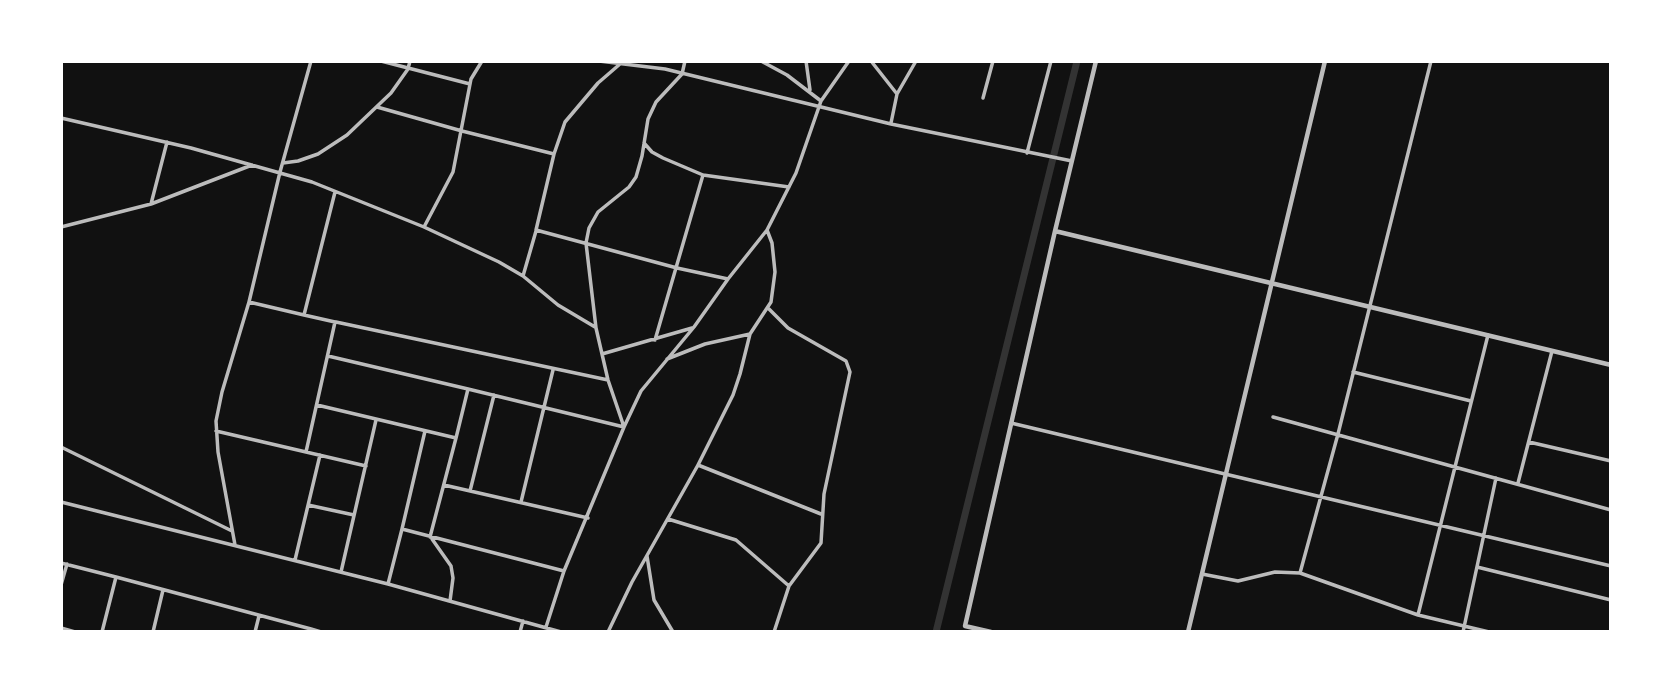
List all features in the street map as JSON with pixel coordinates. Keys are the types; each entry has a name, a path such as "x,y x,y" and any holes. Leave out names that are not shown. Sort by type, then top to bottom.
{"street":[{"path":"235,545 218,452 218,407 249,303 311,61"},
{"path":"382,61 470,84"},
{"path":"283,163 318,154 347,135 391,93 408,69 410,61"},
{"path":"424,227 450,180 457,159 470,84 482,61"},
{"path":"599,61 644,65 820,104 891,124 1072,161"},
{"path":"624,426 608,380 596,328 586,243 589,228 598,212 629,187 636,177 648,119 656,102 682,74 685,61"},
{"path":"761,61 810,91 820,104"},
{"path":"806,61 810,91"},
{"path":"546,627 564,571 641,391 694,327 767,230 790,187 820,104 849,61"},
{"path":"871,61 897,94"},
{"path":"891,124 897,94 916,61"},
{"path":"984,98 993,61"},
{"path":"1027,153 1051,61"},
{"path":"962,632 1097,61"},
{"path":"1188,632 1325,61"},
{"path":"1300,573 1338,434 1430,61"},
{"path":"523,276 562,129 573,111 621,63"},
{"path":"377,107 554,154"},
{"path":"61,118 281,172 335,192 481,253 523,276 552,300 596,328"},
{"path":"151,204 167,142"},
{"path":"644,143 663,159 702,175 790,187"},
{"path":"61,227 151,204 254,165"},
{"path":"655,340 702,175"},
{"path":"304,315 335,192"},
{"path":"536,230 728,279"},
{"path":"608,632 733,395 750,334 774,294 772,243 767,230"},
{"path":"1055,231 1611,365"},
{"path":"249,303 608,380"},
{"path":"768,308 788,328 839,355 849,364 850,376 831,454 821,514 821,543 789,586 774,632"},
{"path":"306,452 335,322"},
{"path":"602,354 694,327"},
{"path":"665,359 705,344 750,334"},
{"path":"1418,615 1488,335"},
{"path":"1518,483 1552,351"},
{"path":"328,356 624,426"},
{"path":"521,502 553,370"},
{"path":"1353,372 1471,401"},
{"path":"430,537 468,389"},
{"path":"470,491 494,395"},
{"path":"317,405 456,438"},
{"path":"1273,417 1611,510"},
{"path":"341,572 376,421"},
{"path":"1011,422 1611,566"},
{"path":"216,430 366,466"},
{"path":"388,584 425,431"},
{"path":"1529,442 1611,461"},
{"path":"61,447 232,531"},
{"path":"295,560 320,455"},
{"path":"698,465 821,514"},
{"path":"1463,632 1496,478"},
{"path":"444,485 588,517"},
{"path":"61,502 388,584 561,632"},
{"path":"308,505 354,516"},
{"path":"668,519 736,540 789,586"},
{"path":"402,530 564,571"},
{"path":"430,537 453,572 450,601"},
{"path":"647,556 654,600 673,632"},
{"path":"61,563 321,632"},
{"path":"61,585 67,564"},
{"path":"1476,567 1611,600"},
{"path":"1202,574 1238,581 1275,572 1300,573 1418,615 1489,632"},
{"path":"102,632 116,577"},
{"path":"153,632 163,590"},
{"path":"255,632 259,616"},
{"path":"520,632 523,621"},
{"path":"965,626 991,632"},
{"path":"61,628 75,632"}],"waterway":[{"path":"936,632 1077,61"}]}
